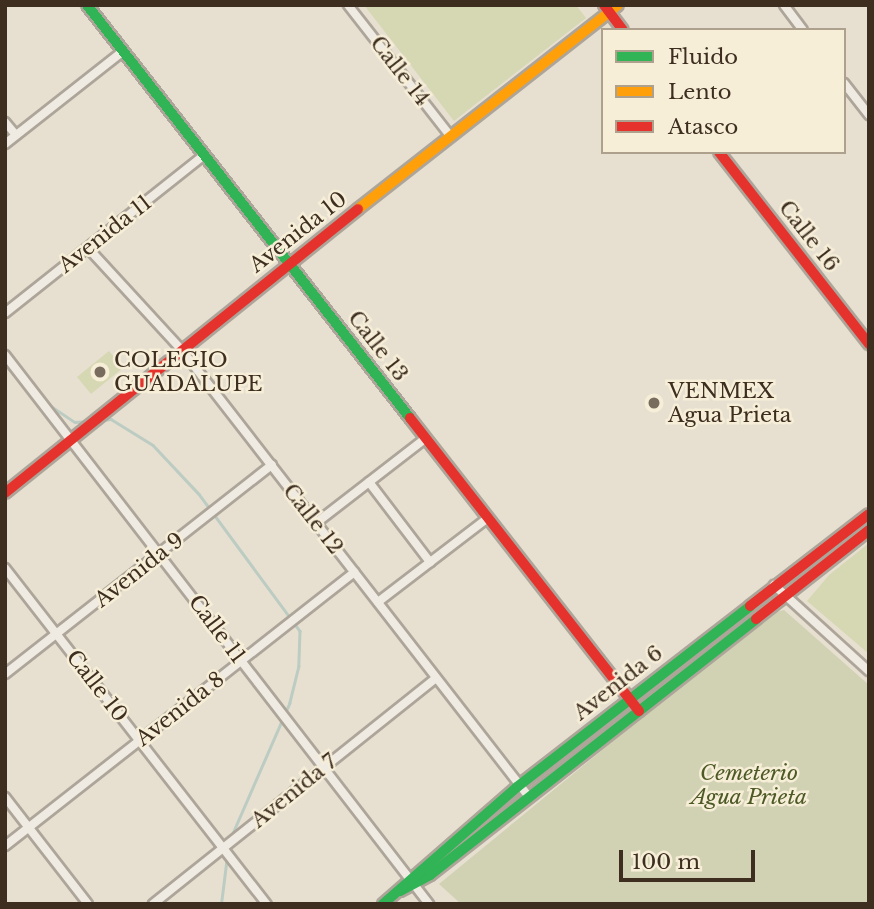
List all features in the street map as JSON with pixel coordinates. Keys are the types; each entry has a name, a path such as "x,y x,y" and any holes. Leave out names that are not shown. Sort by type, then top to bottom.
{"main road":[{"name":"Calle 13","path":"87,5 639,711"},
{"name":"Avenida 10","path":"5,493 80,429 451,137 611,7"},
{"path":"611,7 622,28"},
{"name":"Calle 16","path":"721,154 869,344"},
{"name":"Avenida 6","path":"413,881 517,787 774,585 869,514"},
{"name":"Avenida 6","path":"383,904 529,797 783,594 869,530"}],"street":[{"name":"Calle 14","path":"348,5 451,137"},
{"path":"785,5 802,28"},
{"path":"5,144 123,51"},
{"path":"846,86 869,115"},
{"path":"5,122 16,135"},
{"name":"Avenida 11","path":"5,313 204,155"},
{"name":"Calle 12","path":"88,248 181,349 378,602 517,787 529,797"},
{"name":"Calle 11","path":"5,355 429,904"},
{"path":"316,523 426,438"},
{"name":"Avenida 9","path":"5,674 272,465"},
{"path":"369,482 430,562"},
{"path":"378,602 488,518"},
{"name":"Calle 10","path":"5,568 267,904"},
{"name":"Avenida 8","path":"5,846 354,572"},
{"path":"774,585 869,671"},
{"name":"Avenida 7","path":"153,904 436,678"},
{"path":"5,797 88,904"}],"green space":[{"path":"364,5 576,5 586,18 454,121"},
{"name":"COLEGIO GUADALUPE","path":"109,351 123,368 91,394 77,377"},
{"path":"869,543 869,654 807,601 829,575"},
{"name":"Cemeterio Agua Prieta","path":"784,610 869,685 869,904 461,904 439,884 768,614"}],"waterway":[{"path":"5,364 23,385"},
{"path":"48,404 75,422 88,421"},
{"path":"102,420 111,419 153,445 199,494 300,631 299,666 290,703 232,836"},
{"path":"221,904 227,856"}],"traffic: fast":[{"path":"87,5 410,418"},
{"path":"383,904 517,787 750,606"},
{"path":"400,891 430,875 756,619"}],"traffic: slow":[{"path":"358,209 618,5"}],"traffic: jam":[{"path":"604,5 621,28"},
{"path":"721,154 869,344"},
{"path":"5,493 358,209"},
{"path":"410,418 639,711"},
{"path":"750,606 869,514"},
{"path":"756,619 869,530"}],"place":[{"name":"COLEGIO GUADALUPE","path":"100,372"},
{"name":"VENMEX Agua Prieta","path":"654,403"}]}
